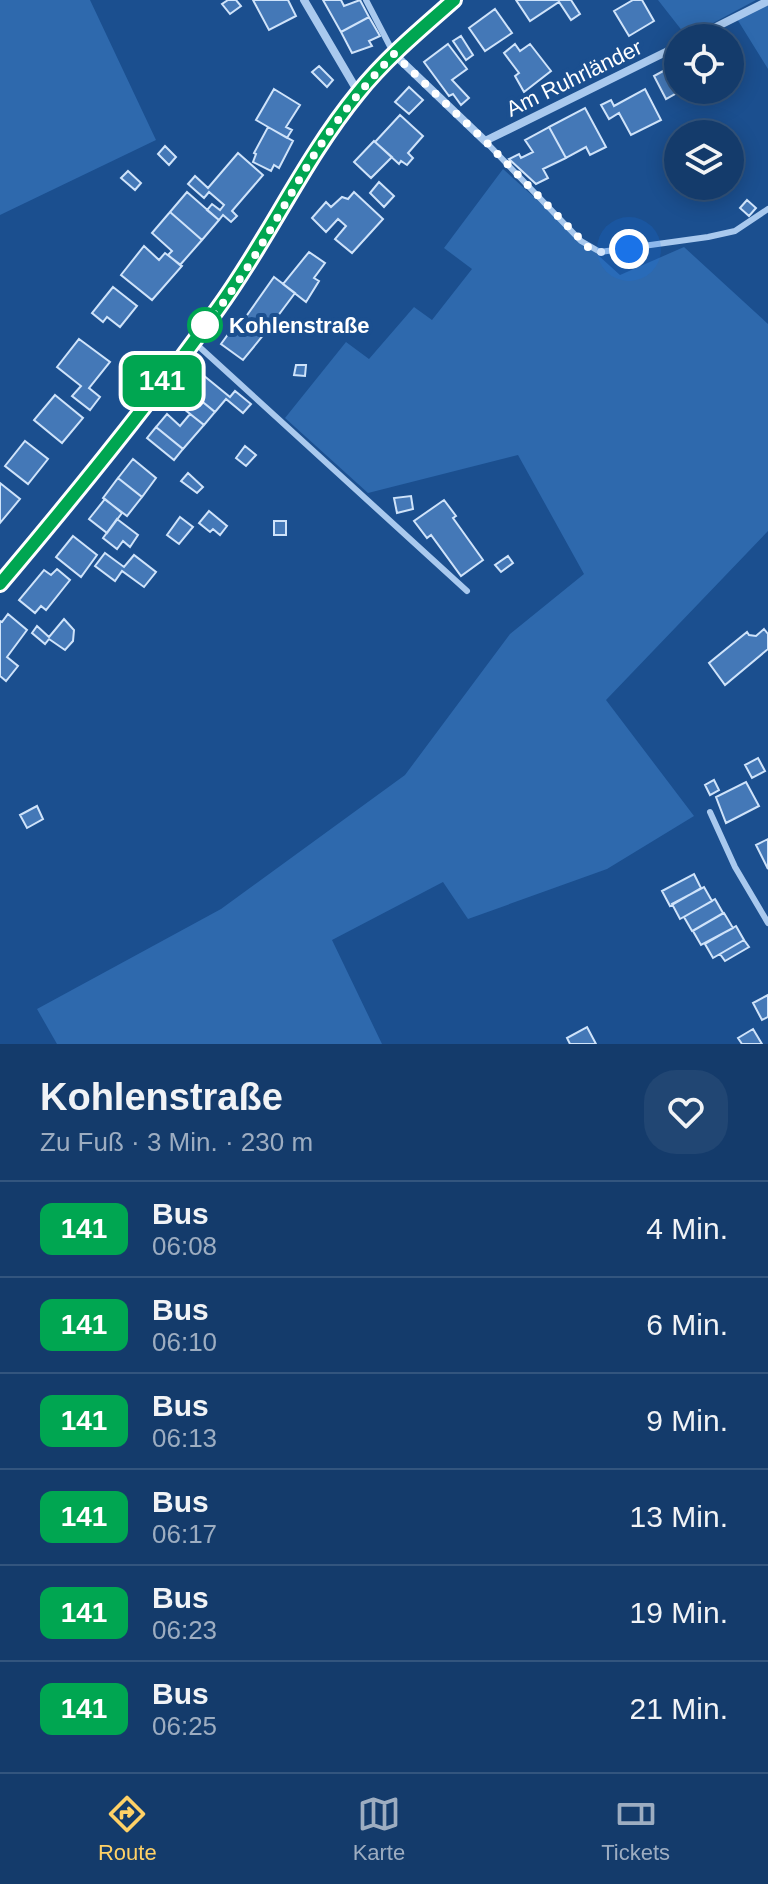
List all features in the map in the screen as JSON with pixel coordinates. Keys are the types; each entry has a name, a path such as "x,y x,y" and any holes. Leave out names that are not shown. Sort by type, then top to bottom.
{"street":[{"path":"304,0 358,92"},
{"path":"0,584 194,342 258,252 312,159 358,92 394,54 454,0"},
{"path":"722,24 768,1"},
{"name":"Am Ruhrländer","path":"485,141 664,53"},
{"path":"394,54 485,141"}],"lane":[{"path":"366,0 394,54"},
{"path":"485,141 581,241 600,252 658,246 735,231 768,209"},
{"path":"194,342 467,591"},
{"path":"710,812 735,867 768,923"}],"shaded area":[{"path":"0,0 90,0 156,140 0,215"},
{"path":"658,0 756,0 711,24 677,24"},
{"path":"768,5 768,69 744,30 744,24 737,19"},
{"path":"503,169 620,275 684,247 768,324 768,531 606,700 694,816 607,869 468,919 443,882 332,940 382,1044 57,1044 37,1009 221,909 405,775 510,634 584,574 518,455 368,493 285,418 346,342 369,359 414,307 432,320 472,269 444,248"}],"building":[{"path":"236,0 241,6 230,14 222,4"},
{"path":"253,0 288,0 296,16 269,30"},
{"path":"323,0 341,0 344,6 360,0 369,17 341,32"},
{"path":"516,0 571,0 580,14 571,20 559,2 530,21"},
{"path":"633,0 642,0 654,21 629,36 614,11"},
{"path":"495,9 512,33 485,51 469,28"},
{"path":"369,17 380,36 369,41 372,46 352,53 341,32"},
{"path":"461,36 473,55 466,60 453,41"},
{"path":"448,44 467,69 452,80 469,98 461,105 453,94 449,96 424,62"},
{"path":"515,44 520,51 530,44 551,71 524,92 515,76 519,73 504,53"},
{"path":"319,66 333,80 327,87 312,72"},
{"path":"664,71 664,95 654,76"},
{"path":"409,87 423,100 409,114 395,102"},
{"path":"274,89 300,105 286,127 292,130 287,138 256,120"},
{"path":"645,89 661,120 631,135 619,113 609,119 601,105 611,100 614,106"},
{"path":"585,108 606,147 590,155 586,147 566,158 549,127"},
{"path":"400,115 423,136 408,153 413,158 407,165 401,161 399,164 375,142"},
{"path":"268,127 293,141 279,168 274,165 271,171 253,162 254,153"},
{"path":"549,127 566,158 543,169 548,178 536,184 509,159 533,152 525,140"},
{"path":"374,141 392,157 371,178 354,162"},
{"path":"165,146 176,157 169,165 158,154"},
{"path":"238,153 263,175 232,211 237,216 231,222 223,215 219,220 207,210 212,204 220,210 224,205 209,192 204,198 188,184 195,176 208,188"},
{"path":"128,171 141,183 135,190 121,178"},
{"path":"379,182 394,196 384,207 370,193"},
{"path":"187,192 219,220 202,240 170,212"},
{"path":"354,192 383,219 352,253 335,239 346,226 338,219 326,232 312,218 326,202 331,207 342,197 348,199"},
{"path":"747,200 756,208 749,216 740,208"},
{"path":"170,212 202,240 180,265 168,255 172,251 152,233"},
{"path":"144,246 159,260 165,253 182,266 152,300 121,275"},
{"path":"309,252 325,263 314,278 319,281 306,302 283,284"},
{"path":"274,277 295,293 265,333 245,318"},
{"path":"113,287 137,306 120,327 107,317 103,322 92,313"},
{"path":"248,320 265,333 243,360 221,344 237,322 243,327"},
{"path":"79,339 110,362 89,388 100,397 90,410 72,396 81,386 57,367"},
{"path":"296,365 306,365 305,376 294,375"},
{"path":"203,375 230,397 235,391 251,404 243,413 226,399 215,412 188,390"},
{"path":"188,390 215,412 204,425 179,405"},
{"path":"55,395 83,418 62,443 34,420"},
{"path":"167,414 180,426 190,414 204,425 183,449 156,427"},
{"path":"156,427 183,449 174,460 147,438"},
{"path":"25,441 48,459 28,484 5,466"},
{"path":"245,446 256,455 246,466 236,458"},
{"path":"133,459 156,478 142,497 118,478"},
{"path":"188,473 203,487 197,493 181,481"},
{"path":"118,478 142,497 127,516 103,498"},
{"path":"0,483 20,499 0,523"},
{"path":"411,496 413,509 397,513 394,498"},
{"path":"105,499 122,513 107,533 89,519"},
{"path":"444,500 483,560 461,576 431,535 427,538 414,521"},
{"path":"209,511 227,526 220,535 199,523"},
{"path":"180,517 193,527 179,544 167,535"},
{"path":"117,519 138,535 130,547 123,541 117,549 103,538"},
{"path":"274,521 286,521 286,535 274,535"},
{"path":"73,536 97,555 81,577 56,557"},
{"path":"105,553 124,567 134,555 156,572 144,587 122,571 115,581 95,566"},
{"path":"508,556 513,563 501,572 495,565"},
{"path":"57,569 70,580 46,610 41,606 35,613 19,600 44,570 51,575"},
{"path":"8,614 27,630 7,657 18,666 6,681 0,676 0,621"},
{"path":"64,619 74,630 73,641 65,650 49,639 45,644 32,633 37,626 49,637"},
{"path":"764,629 768,634 768,649 725,685 709,663 747,632 756,636"},
{"path":"758,758 765,771 752,778 745,765"},
{"path":"714,780 719,790 710,795 705,785"},
{"path":"746,782 759,806 726,823 716,797"},
{"path":"37,806 43,819 27,828 20,815"},
{"path":"768,839 768,869 756,845"},
{"path":"694,874 701,888 670,906 662,891"},
{"path":"704,887 712,901 680,919 672,904"},
{"path":"715,899 723,913 692,931 684,917"},
{"path":"724,913 733,928 701,945 693,931"},
{"path":"736,926 744,940 713,958 705,944"},
{"path":"744,940 749,947 725,961 720,954"},
{"path":"768,995 768,1017 762,1020 753,1003"},
{"path":"587,1027 596,1044 570,1044 567,1038"},
{"path":"753,1029 762,1044 742,1044 738,1038"}],"bus line":[{"name":"141","path":"0,584 194,342 258,252 312,159 358,92 394,54 454,0"}],"place":[{"name":"Kohlenstraße","path":"205,325"}],"route":[{"path":"205,325 258,252 336,122 358,92 394,54 485,141 589,248 600,252 629,249"}]}
